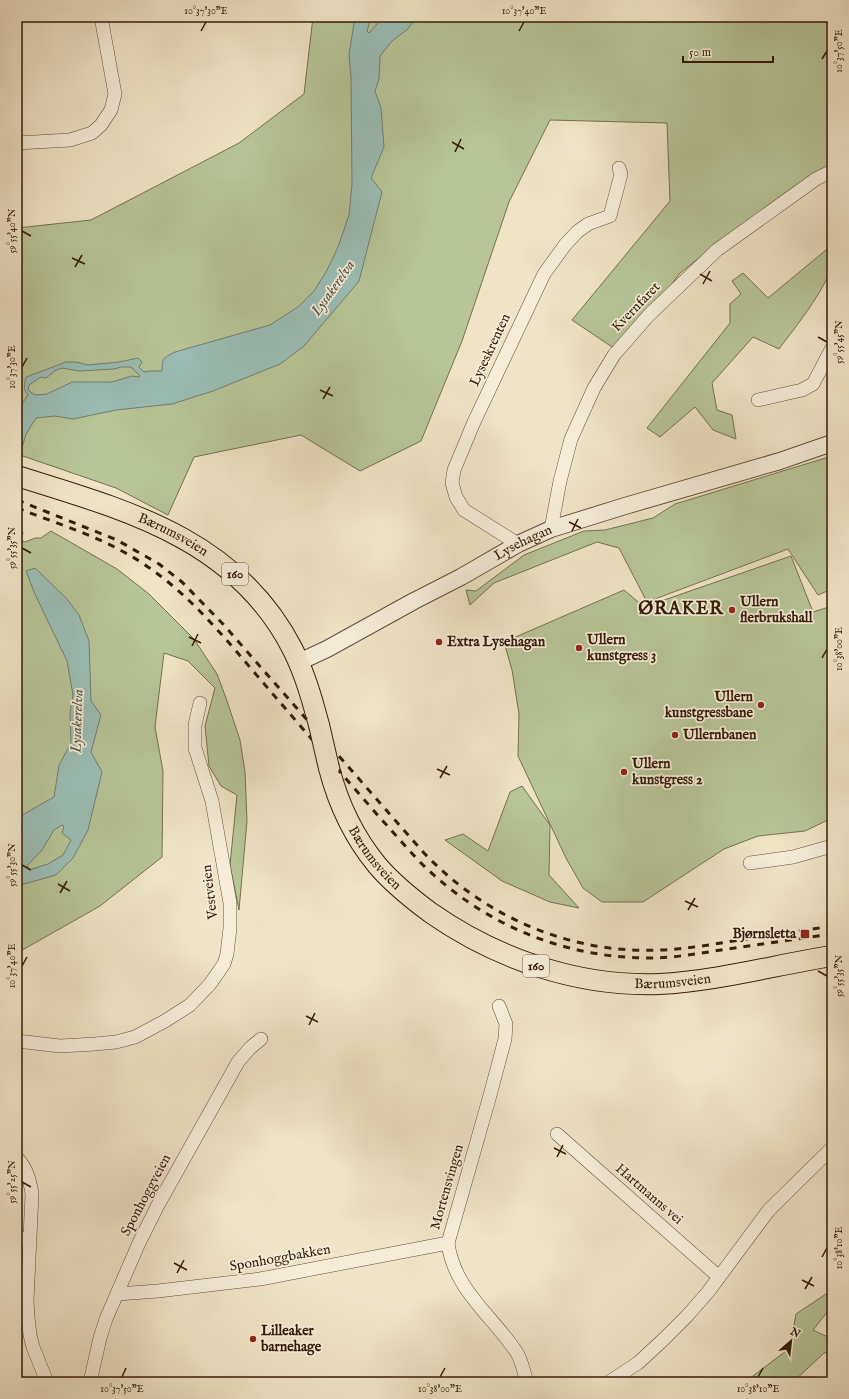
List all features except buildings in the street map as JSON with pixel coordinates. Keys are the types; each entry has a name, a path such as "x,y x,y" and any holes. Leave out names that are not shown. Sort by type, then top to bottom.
{"main road":[{"name":"Bærumsveien","path":"17,476 129,513 158,525 197,546 222,563 244,583 268,609 287,638 299,662 319,725 329,768 344,811 356,835 377,865 398,887 422,907 467,936 492,949 526,962 579,977 606,981 658,984 685,982 832,956"}],"street":[{"path":"17,143 70,140 92,133 101,125 111,110 115,94 101,17"},
{"name":"Lyseskrenten","path":"518,544 464,510 456,497 452,483 454,470 474,422 544,274 565,245 577,232 588,224 610,216 621,174 619,168"},
{"name":"Kvernfaret","path":"551,529 560,481 571,440 594,388 614,355 649,315 717,250 816,179 832,171"},
{"path":"758,400 802,390 813,384 832,348"},
{"name":"Lysehagan","path":"299,662 327,649 461,577 518,544 551,529 633,503 780,461 832,443"},
{"name":"Vestveien","path":"17,1041 60,1046 116,1042 135,1036 166,1021 190,1005 210,984 224,964 227,954 230,928 230,903 212,801 195,748 195,725 200,703"},
{"path":"750,863 793,857 832,846"},
{"name":"Mortensvingen","path":"499,1006 506,1024 505,1039 490,1099 448,1243 449,1256 456,1272 464,1286 518,1354 527,1382"},
{"name":"Sponhoggveien","path":"90,1382 106,1319 139,1243 177,1170 238,1062 250,1048 261,1039"},
{"name":"Hartmanns vei","path":"557,1134 719,1278"},
{"path":"609,1382 638,1362 692,1311 719,1278 769,1210 832,1148"},
{"path":"17,1158 27,1172 32,1194 23,1239 30,1335 33,1347 47,1382"},
{"name":"Sponhoggbakken","path":"117,1294 158,1291 260,1279 448,1243"}],"green space":[{"path":"313,17 832,17 832,170 744,223 680,273 649,315 612,347 572,320 670,201 667,123 550,120 509,202 462,341 421,441 360,471 301,435 194,457 168,515 116,488 17,454 17,228 91,220 239,143 304,94"},
{"path":"832,245 832,256 830,257 831,265 828,276 802,318 779,349 753,337 712,383 717,410 732,415 736,439 713,430 695,407 660,437 647,428 730,323 730,304 741,294 732,281 743,273 768,298"},
{"path":"832,456 832,589 818,595 788,549 647,602 619,548 597,542 494,583 470,605 466,590 476,591 524,555 584,531 605,530 653,518 675,504"},
{"path":"17,517 23,533 21,540 25,542 35,538 41,538 51,531 117,569 149,594 194,639 217,674 240,740 245,772 247,821 239,910 230,865 237,795 221,786 209,766 205,726 215,688 188,661 164,653 155,727 163,771 162,857 100,906 17,953"},
{"name":"Ullernbanen","path":"791,556 813,612 832,606 832,818 805,831 758,836 724,849 643,902 602,902 583,888 566,858 518,756 519,714 512,670 504,642 624,590 644,607"},
{"path":"522,786 550,825 549,875 579,908 550,902 502,881 445,840 463,834 488,851 510,792"},
{"path":"832,1290 832,1306 813,1330 832,1339 832,1352 824,1353 793,1382 745,1382 790,1348 796,1314"}],"water":[{"name":"Lysakerelva","path":"355,17 371,17 367,31 369,33 383,17 416,17 408,29 392,41 380,56 379,79 375,91 381,108 384,147 371,178 382,192 359,281 304,346 280,364 213,391 172,404 116,410 73,419 55,416 36,418 26,434 18,461 17,411 28,395 24,387 26,377 66,362 76,362 88,365 119,362 138,358 142,362 139,367 144,372 162,371 162,363 164,359 171,354 270,325 298,307 314,291 326,272 338,247 349,215 352,184 351,77 349,55","holes":["131,367 139,375 139,377 132,376 112,382 72,382 47,394 35,395 28,390 29,385 41,377 46,378 56,370 62,368 80,371"]},
{"name":"Lysakerelva","path":"35,568 67,599 79,615 89,641 91,701 101,715 91,752 102,772 88,830 73,858 56,875 17,886 17,818 54,797 59,765 71,743 70,713 73,695 67,661 34,592 26,571","holes":["62,825 64,826 62,833 71,840 63,855 48,864 29,870 27,866 42,850 54,830"]}],"railway":[{"path":"17,500 117,540 159,564 182,582 222,623 424,853 448,876 475,896 503,913 532,927 563,938 595,946 628,950 688,948 832,926"},
{"path":"17,508 95,538 125,552 158,574 175,588 222,635 418,860 442,882 467,901 495,918 523,932 553,943 584,951 616,956 649,958 688,955 832,934"}],"place":[{"name":"Ullern flerbrukshall","path":"732,610"},
{"name":"Extra Lysehagan","path":"439,642"},
{"name":"Ullern kunstgress 3","path":"579,648"},
{"name":"Ullern kunstgressbane","path":"761,705"},
{"name":"Ullernbanen","path":"675,735"},
{"name":"Ullern kunstgress 2","path":"624,772"},
{"name":"Bjørnsletta","path":"805,934"},
{"name":"Lilleaker barnehage","path":"253,1339"}],"district":[{"name":"ØRAKER","path":"681,609"}]}
